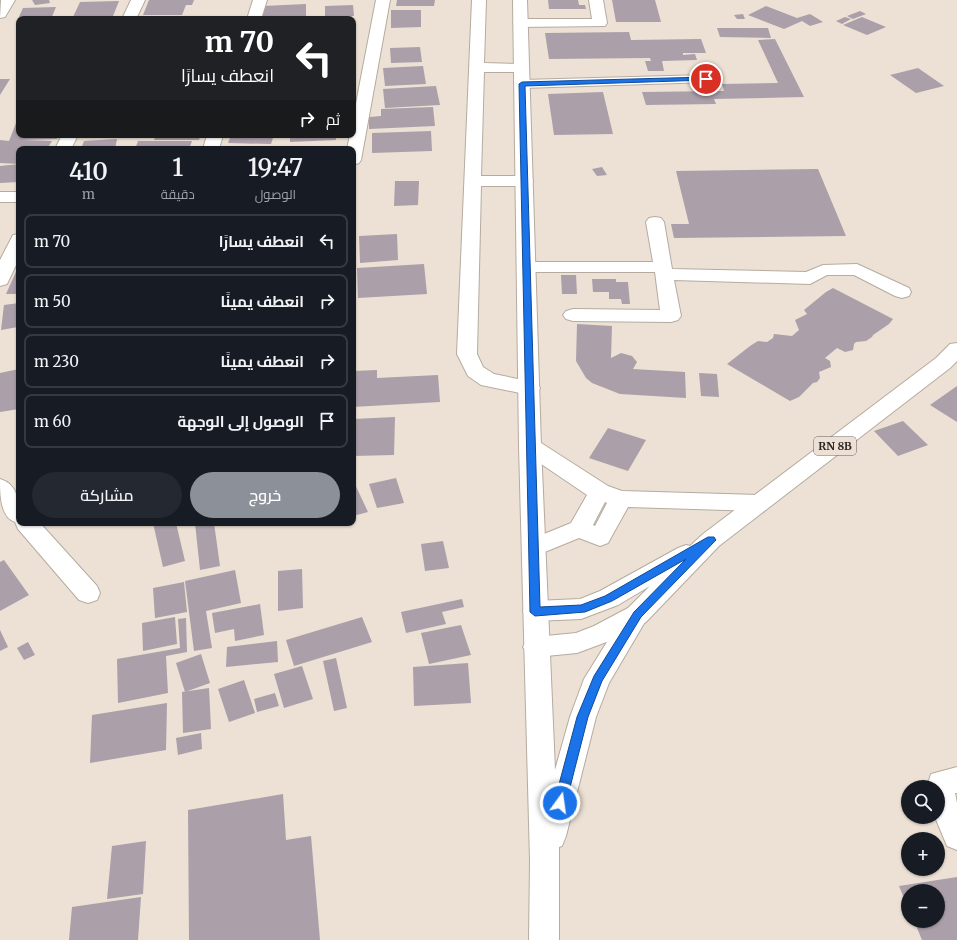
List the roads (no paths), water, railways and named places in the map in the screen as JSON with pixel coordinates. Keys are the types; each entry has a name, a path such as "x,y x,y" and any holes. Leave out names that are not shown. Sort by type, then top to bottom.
{"main road":[{"path":"0,14 8,0"},
{"path":"130,16 138,0"},
{"path":"255,16 260,0"},
{"path":"356,146 383,0"},
{"path":"479,0 467,354 475,372 488,380 530,388"},
{"path":"520,0 530,388 530,446 535,547 536,647 546,861 544,940"},
{"path":"520,22 600,23 596,0"},
{"path":"477,67 522,76 706,79"},
{"path":"474,181 525,182"},
{"path":"0,197 16,197"},
{"path":"573,315 672,316 655,222"},
{"path":"0,280 16,246"},
{"path":"527,267 664,271 810,278 823,270 857,269 902,292"},
{"name":"RN 8B","path":"536,647 577,644 603,633 637,614 711,540 936,368 957,349"},
{"path":"530,446 600,492 621,499 759,503"},
{"path":"0,487 16,511"},
{"path":"535,547 579,529 600,492"},
{"path":"579,529 600,537 621,499"},
{"path":"29,526 88,593"},
{"name":"RN 8B","path":"535,612 581,609 609,598 711,540"},
{"path":"546,861 583,717 597,679 637,614"},
{"path":"957,780 941,783 941,798 957,836"}]}
